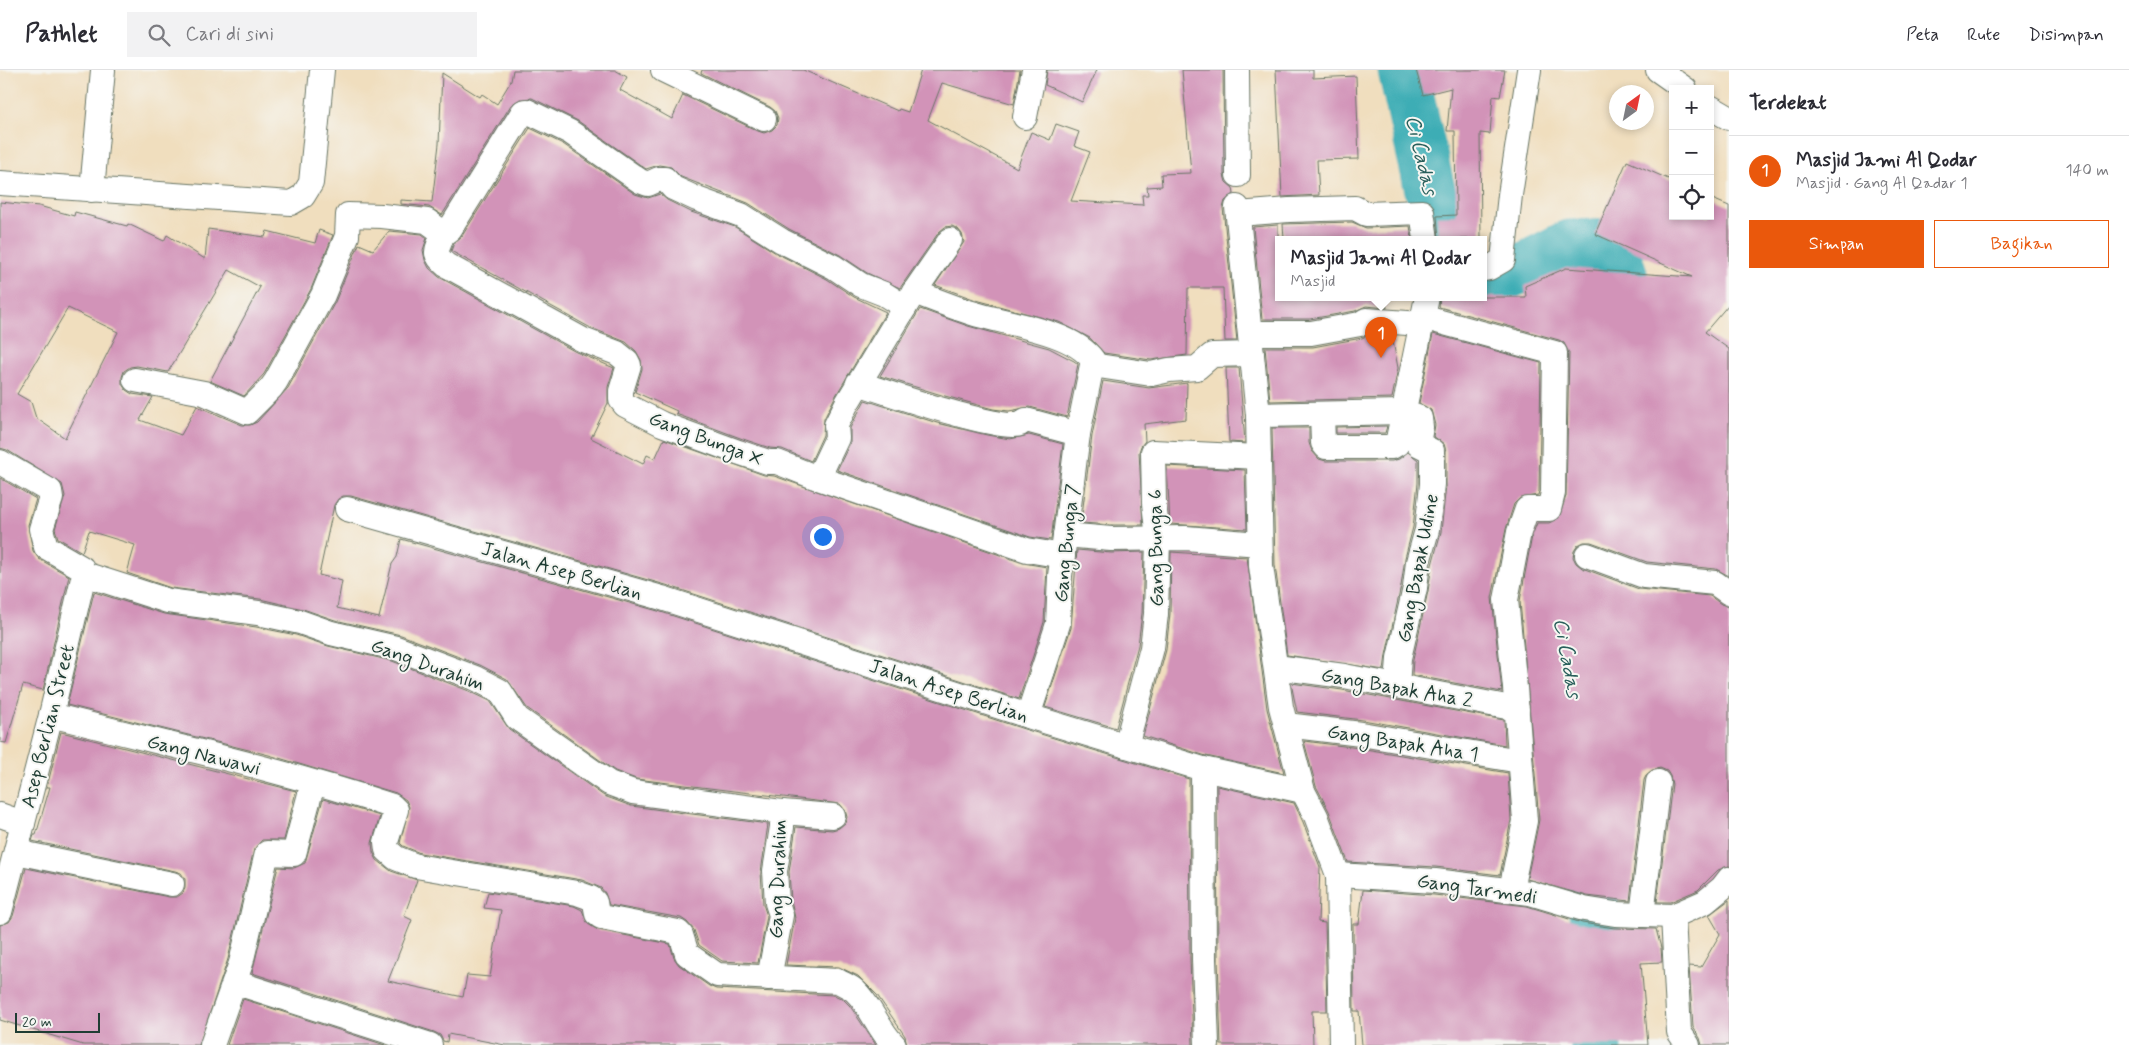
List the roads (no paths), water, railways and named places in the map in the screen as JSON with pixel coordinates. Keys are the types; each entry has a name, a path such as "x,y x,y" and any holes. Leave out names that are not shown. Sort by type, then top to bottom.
{"street":[{"path":"92,190 103,70"},
{"path":"0,183 291,203 303,196 310,183 322,70"},
{"path":"663,70 764,118"},
{"path":"1024,117 1034,70"},
{"path":"1237,70 1238,175"},
{"path":"1487,268 1503,260 1510,195 1528,70"},
{"path":"1658,70 1679,85"},
{"path":"1714,109 1729,118"},
{"path":"135,380 204,393 247,412 276,381 323,295 347,236 348,215 382,216 426,221 442,232 446,232 450,229 522,112 528,111 570,132 640,181 648,184 659,179 664,180 670,187 689,196 734,211 782,241 834,267 861,285 884,294 973,314 1063,339 1089,356 1093,360 1091,366 1151,374 1169,370 1197,368 1212,355 1251,343 1360,324 1366,320 1379,322 1423,313 1555,353 1550,509 1527,509 1519,532 1506,600 1517,709 1525,821 1511,890"},
{"path":"1341,1045 1338,875 1316,816 1303,791 1286,725 1259,544 1258,415 1237,210 1354,208 1366,214 1422,212 1426,236"},
{"name":"Gang Bunga X","path":"442,232 436,251 439,258 446,265 582,340 617,353 627,361 628,365 621,395 625,405 662,424 768,462 777,462 1027,550 1111,539 1186,538 1259,544"},
{"path":"818,478 837,438 836,425 858,384 909,300 950,240"},
{"path":"1322,414 1323,443 1326,447 1392,447 1397,444 1423,313"},
{"name":"Gang Bunga 7","path":"1028,716 1058,624 1064,545 1078,434 1091,366"},
{"path":"858,384 975,419 1018,425 1026,420 1078,434"},
{"path":"1258,415 1402,412"},
{"name":"Gang Bapak Udine","path":"1397,686 1400,658 1414,596 1418,562 1427,530 1432,484 1432,451 1418,444 1421,427 1420,418 1402,412"},
{"name":"Gang Bunga 6","path":"1126,746 1152,648 1156,614 1158,539 1154,503 1153,452 1259,457"},
{"path":"0,462 50,491 51,498 41,529 46,547 82,568 84,574"},
{"name":"Jalan Asep Berlian","path":"347,509 662,598 1028,716 1203,769 1303,791"},
{"path":"1587,555 1644,576 1715,583 1729,593"},
{"name":"Asep Berlian Street","path":"0,912 51,715 84,574"},
{"name":"Gang Durahim","path":"84,574 168,601 300,622 330,633 396,648 475,678 500,691 517,718 609,784 633,792 782,812 782,827 775,871 777,903 780,915 769,978"},
{"name":"Gang Bapak Aha 2","path":"1276,667 1344,676 1517,709"},
{"name":"Gang Nawawi","path":"51,715 206,754 392,806 396,810 386,842 387,850 396,858 416,866 577,893 591,898 595,902 597,914 601,917 678,932 681,935 687,954 717,975 769,978"},
{"name":"Gang Bapak Aha 1","path":"1286,725 1361,734 1520,761"},
{"path":"1203,769 1204,960 1207,1045"},
{"path":"1642,915 1658,782"},
{"path":"212,1045 241,962 266,853 294,854 310,794 316,784"},
{"path":"782,812 833,816"},
{"path":"0,814 23,823"},
{"path":"16,852 172,884"},
{"name":"Gang Tarmedi","path":"1338,875 1435,881 1530,892 1584,909 1615,914 1673,916"},
{"path":"1688,1045 1679,1032 1673,916 1705,902 1722,888 1729,878"},
{"path":"769,978 838,981 854,989 885,1036 894,1045"},
{"path":"234,982 430,1045"}],"waterway":[{"name":"Ci Cadas","path":"1403,70 1440,236"},
{"name":"Ci Cadas","path":"1487,282 1530,265 1569,245 1594,244 1609,252 1618,262 1622,274 1619,341"},
{"name":"Ci Cadas","path":"1586,826 1598,956 1596,1045"}],"place":[{"name":"Masjid Jami Al Qodar","path":"1381,358"}]}
